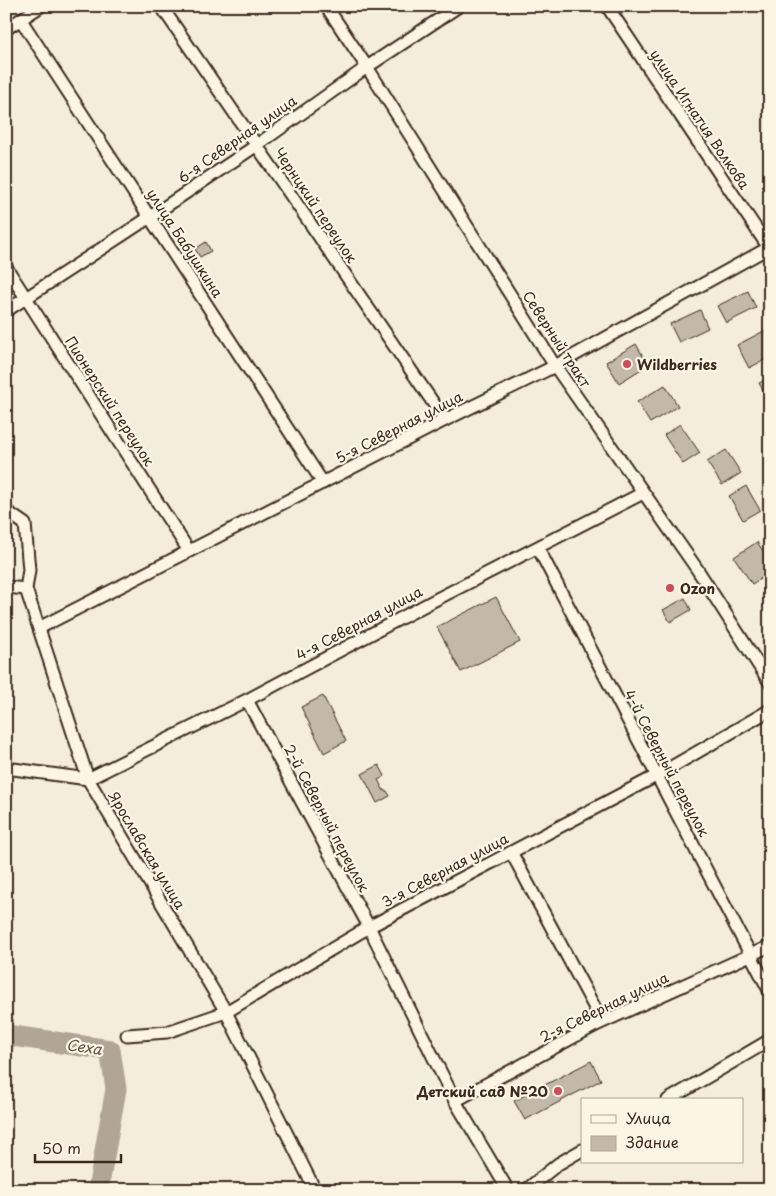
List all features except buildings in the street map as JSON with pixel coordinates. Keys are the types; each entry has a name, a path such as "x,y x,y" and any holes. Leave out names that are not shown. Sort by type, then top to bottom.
{"street":[{"path":"6,29 41,6"},
{"name":"Чернцкий переулок","path":"161,6 445,420"},
{"name":"Северный тракт","path":"326,6 367,67 555,366 697,569 770,683"},
{"name":"6-я Северная улица","path":"6,311 257,145 367,67 459,6"},
{"name":"улица Игнатия Волкова","path":"607,6 769,248"},
{"name":"улица Бабушкина","path":"21,20 323,482"},
{"name":"5-я Северная улица","path":"39,628 445,420 555,366 769,248"},
{"name":"Пионерский переулок","path":"6,267 189,551"},
{"name":"4-я Северная улица","path":"88,779 247,700 433,601 643,493"},
{"name":"Ярославская улица","path":"6,511 25,524 29,570 26,589 88,779 226,1012 315,1190"},
{"name":"4-й Северный переулок","path":"538,548 770,992"},
{"path":"6,587 26,589"},
{"name":"2-й Северный переулок","path":"247,700 369,927 455,1101 508,1190"},
{"name":"3-я Северная улица","path":"127,1035 167,1032 226,1012 369,927 656,776 770,710"},
{"path":"6,768 88,779"},
{"path":"511,852 596,1010 596,1025"},
{"name":"2-я Северная улица","path":"455,1101 596,1025 770,946"},
{"path":"671,1098 770,1040"},
{"path":"526,1190 558,1164 581,1151"}],"waterway":[{"name":"Сеха","path":"6,1035 110,1050 116,1089 98,1190"}],"place":[{"name":"Wildberries","path":"627,364"},
{"name":"Ozon","path":"670,588"},
{"name":"Детский сад №20","path":"558,1091"}]}
